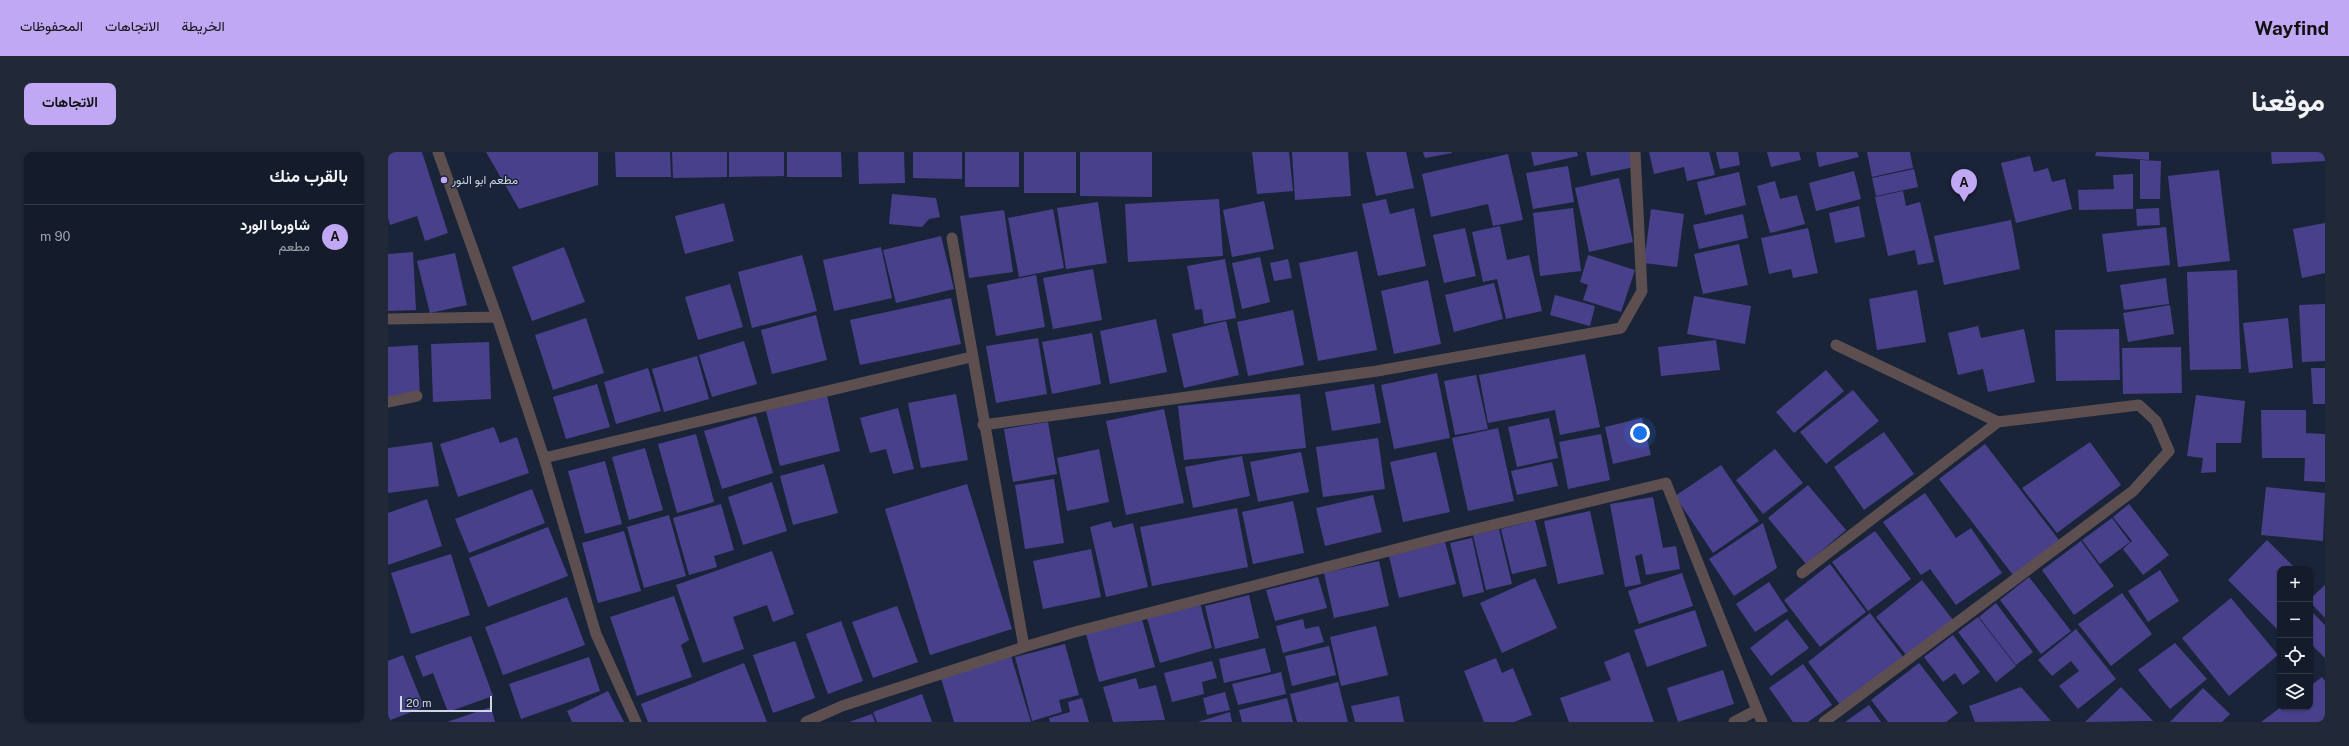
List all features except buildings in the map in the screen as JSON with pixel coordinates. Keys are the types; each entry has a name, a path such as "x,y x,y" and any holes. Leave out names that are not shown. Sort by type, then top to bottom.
{"street":[{"path":"438,152 497,317 544,458 596,634 636,722"},
{"path":"983,425 1377,370 1621,328 1642,291 1635,152"},
{"path":"952,238 983,425 1024,647"},
{"path":"388,319 497,317"},
{"path":"1836,345 1998,422"},
{"path":"544,458 972,357"},
{"path":"388,402 417,396"},
{"path":"1802,573 1998,422 2139,405 2156,420 2169,451 2133,491 1824,722"},
{"path":"806,722 842,706 1024,647 1447,536 1666,483 1762,722"},
{"path":"1734,722 1757,710"}],"place":[{"name":"مطعم ابو النور","path":"444,180"},
{"name":"شاورما الورد","path":"1964,202"}]}
